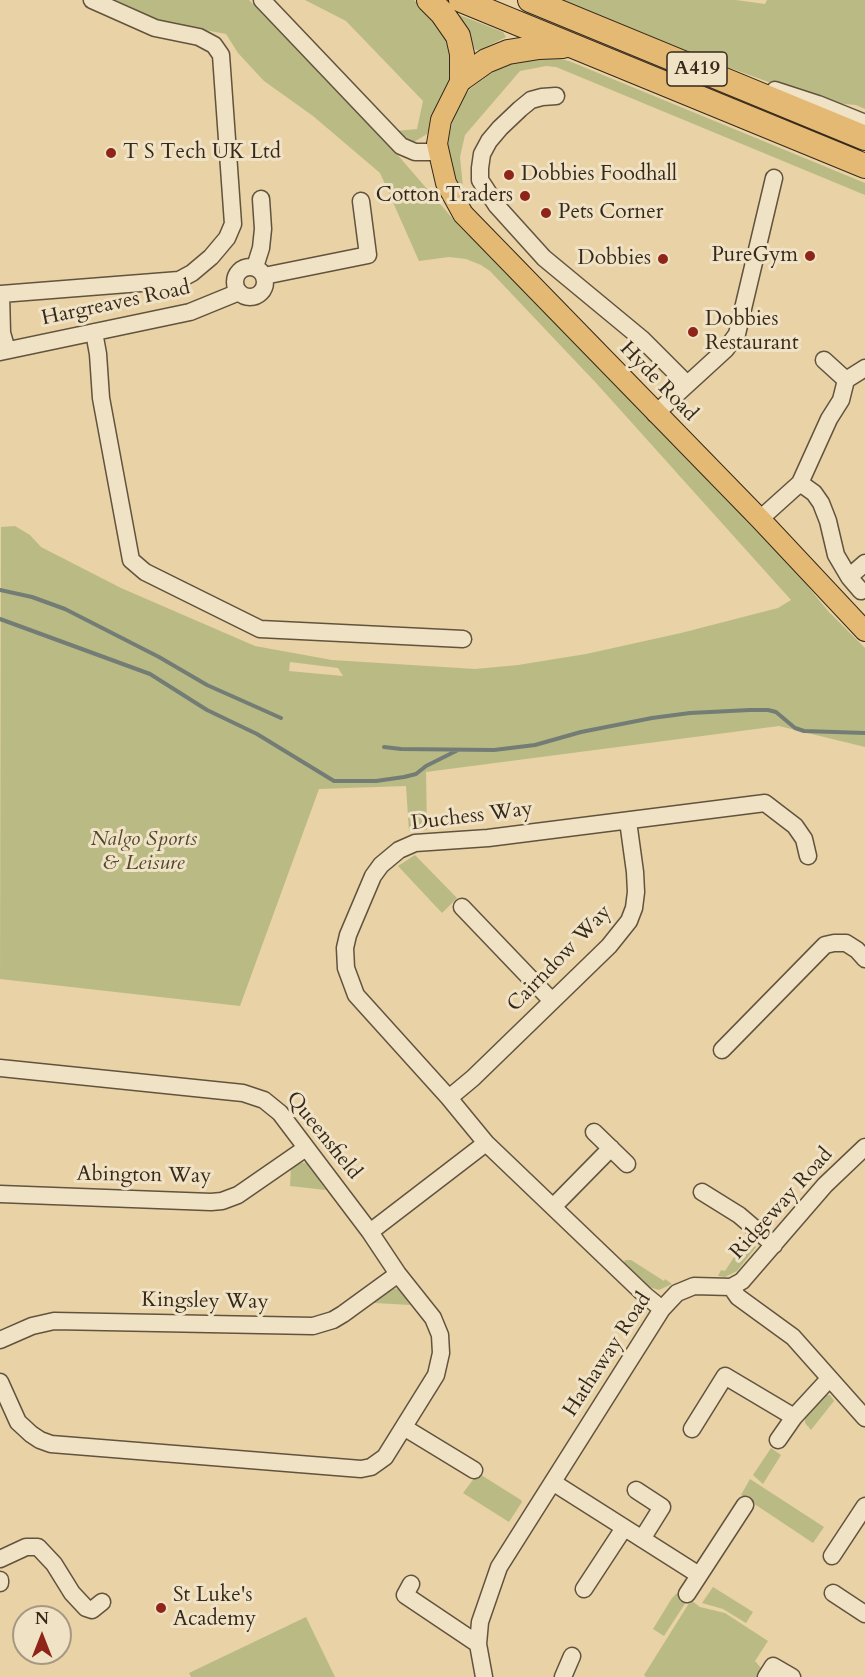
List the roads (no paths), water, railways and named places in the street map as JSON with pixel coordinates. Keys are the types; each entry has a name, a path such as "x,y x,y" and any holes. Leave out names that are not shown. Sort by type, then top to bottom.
{"highway":[{"path":"429,0 442,13 458,36 462,54 462,78"},
{"name":"A419","path":"461,0 865,166"},
{"name":"A419","path":"530,0 865,138"},
{"name":"A419","path":"462,78 486,61 508,52 539,47 571,46"}],"main road":[{"name":"Hyde Road","path":"462,78 441,120 438,153 446,183 467,219 760,519 865,631"}],"street":[{"path":"3,351 1,294 179,280 192,273 211,257 227,238 233,224 222,55 214,45 199,37 154,28 92,0"},
{"path":"262,0 401,146 415,152 438,153"},
{"path":"713,76 766,87 865,123"},
{"path":"556,96 531,100 500,128 482,154 480,180 504,214 544,258 642,339 687,384"},
{"path":"655,414 726,349 737,334 774,178"},
{"path":"260,272 263,229 261,199"},
{"path":"239,292 234,283 237,274 245,267 260,272 368,255 361,201"},
{"name":"Hargreaves Road","path":"3,351 197,310 239,292 248,297 257,295 264,289 260,272"},
{"path":"94,332 101,398 131,560 145,572 260,629 463,639"},
{"path":"824,360 846,380"},
{"path":"760,519 800,483 829,419 841,400 846,380 850,375 865,368"},
{"path":"800,483 814,493 821,503 836,555 849,577 861,591"},
{"path":"849,577 865,563"},
{"name":"Duchess Way","path":"662,1309 645,1296 486,1143 449,1098 356,995 348,978 345,957 348,935 373,876 388,858 415,843 488,838 765,803 795,826 804,839 808,856"},
{"name":"Cairndow Way","path":"449,1098 609,946 625,927 632,916 636,901 636,881 628,821"},
{"path":"462,907 552,1001"},
{"path":"722,1050 825,945 846,943 852,945 865,959"},
{"name":"Queensfield","path":"0,1068 249,1094 264,1100 271,1105 306,1148 433,1318 441,1344 441,1361 436,1375 405,1428 385,1457 371,1467 362,1469 51,1444 31,1434 18,1422 0,1382"},
{"path":"594,1132 627,1164"},
{"path":"370,1232 486,1143"},
{"name":"Abington Way","path":"0,1194 222,1201 238,1195 306,1148"},
{"path":"553,1207 611,1148"},
{"name":"Ridgeway Road","path":"731,1287 746,1279 825,1185 865,1148"},
{"path":"702,1192 739,1215 774,1245"},
{"name":"Kingsley Way","path":"0,1340 32,1326 54,1321 313,1326 333,1320 343,1314 398,1274"},
{"name":"Hathaway Road","path":"484,1677 478,1644 480,1622 499,1567 662,1309 677,1293 694,1286 731,1287"},
{"path":"731,1287 738,1297 793,1337 865,1418"},
{"path":"692,1429 725,1376 794,1417"},
{"path":"778,1440 794,1417 829,1379"},
{"path":"405,1428 474,1470"},
{"path":"554,1483 699,1575"},
{"path":"636,1490 662,1507 642,1539"},
{"path":"687,1594 744,1505"},
{"path":"832,1556 865,1506"},
{"path":"584,1589 624,1528"},
{"path":"0,1559 26,1546 38,1547 54,1564 72,1593 86,1608 92,1610 102,1602"},
{"path":"411,1584 405,1595 478,1644"},
{"path":"833,1593 865,1614"},
{"path":"563,1677 572,1656"},
{"path":"766,1677 773,1666 792,1677"}],"waterway":[{"path":"0,590 32,597 65,609 159,657 207,685 281,718"},
{"path":"0,619 150,674 207,710 257,734 334,781 376,781 404,777 416,774 426,766 458,750"},
{"path":"384,747 494,750 535,745 581,732 652,718 690,713 750,710 776,712 795,728 804,731 865,733"}],"place":[{"name":"T S Tech UK Ltd","path":"111,153"},
{"name":"Dobbies Foodhall","path":"509,175"},
{"name":"Cotton Traders","path":"525,196"},
{"name":"Pets Corner","path":"546,213"},
{"name":"PureGym","path":"810,256"},
{"name":"Dobbies","path":"663,259"},
{"name":"Dobbies Restaurant","path":"693,332"},
{"name":"St Luke's Academy","path":"161,1608"}],"park label":[{"name":"Nalgo Sports & Leisure","path":"144,852"}]}
